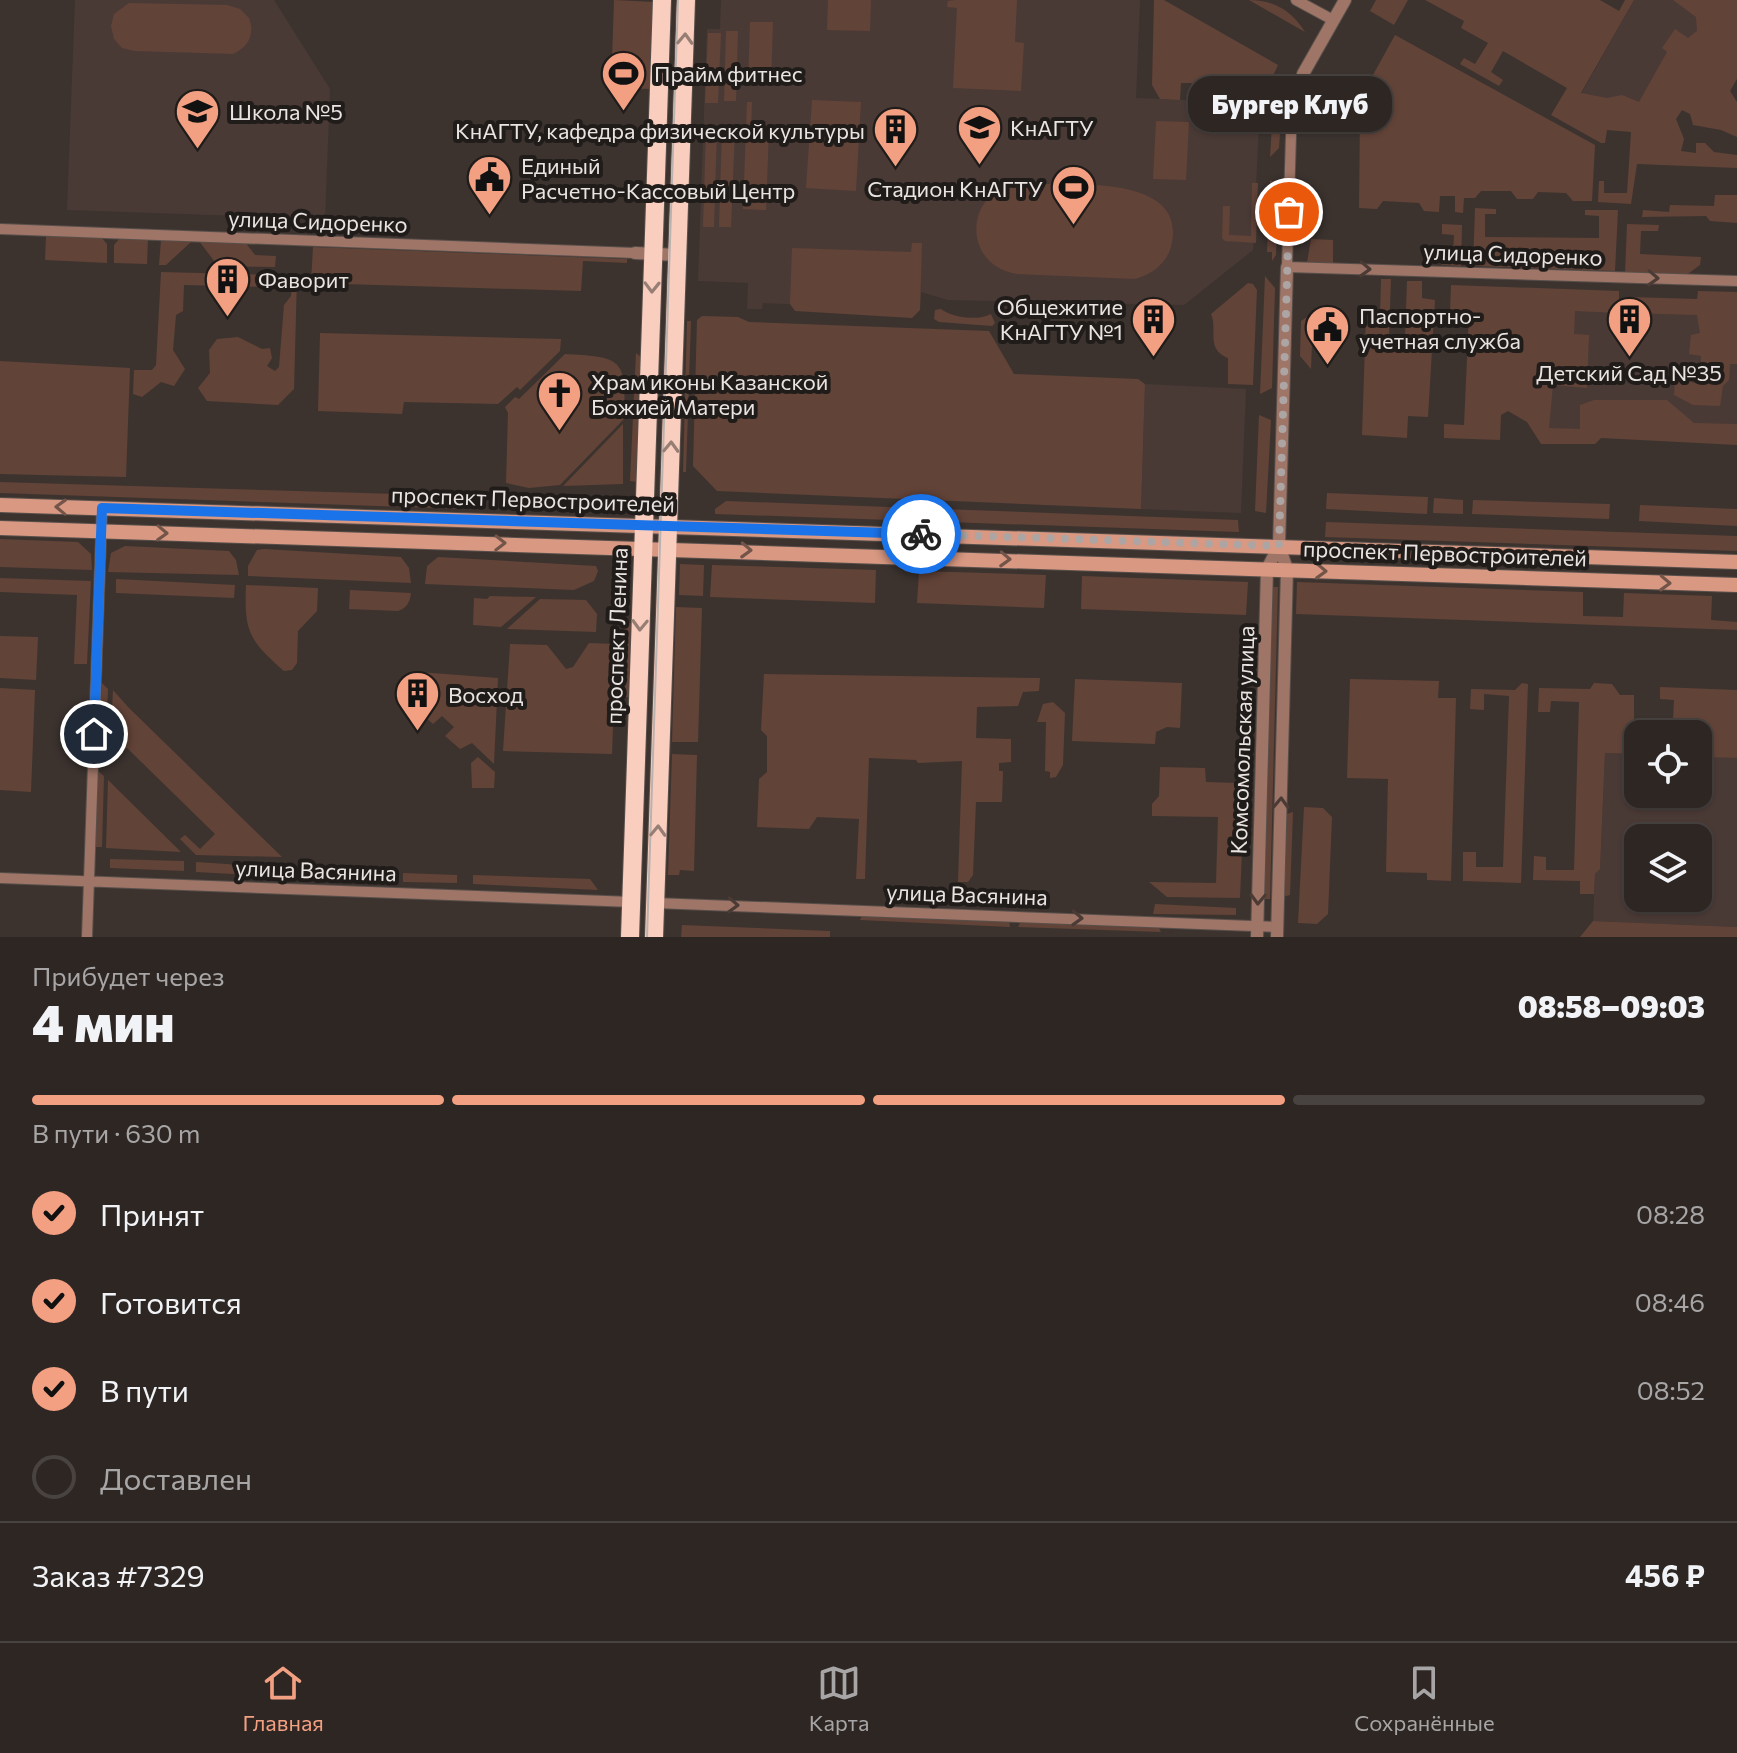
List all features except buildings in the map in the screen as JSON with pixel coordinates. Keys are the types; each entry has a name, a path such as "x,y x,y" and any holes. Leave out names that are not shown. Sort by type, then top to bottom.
{"highway":[{"name":"проспект Ленина","path":"630,937 643,524 644,253 662,0"},
{"path":"654,937 686,0"},
{"path":"632,902 655,903"}],"main road":[{"name":"проспект Первостроителей","path":"0,505 1737,562"},
{"path":"422,541 423,518"},
{"name":"проспект Первостроителей","path":"0,528 668,547 1737,585"},
{"path":"901,556 902,533"},
{"path":"1062,561 1063,539"},
{"path":"1464,576 1465,553"},
{"path":"1588,580 1589,557"},
{"path":"1615,581 1616,558"}],"street":[{"path":"1296,0 1333,20"},
{"name":"Комсомольская улица","path":"1277,932 1287,569 1279,546 1292,102 1303,74 1345,0"},
{"name":"улица Сидоренко","path":"0,229 644,253"},
{"path":"644,253 677,255"},
{"name":"улица Сидоренко","path":"1287,267 1737,281"},
{"path":"87,937 102,508"},
{"name":"Комсомольская улица","path":"1257,931 1267,569 1279,546"},
{"name":"улица Васянина","path":"0,878 632,902"},
{"name":"улица Васянина","path":"655,903 1277,932"}],"shaded area":[{"name":"Школа №5","path":"75,0 274,0 330,89 325,219 67,210"},
{"path":"614,0 654,2 651,89 611,88"},
{"name":"КнАГТУ","path":"721,0 1140,0 1136,98 1260,103 1253,250 1184,305 948,300 921,292 920,310 763,303 762,309 747,309 748,283 698,281 707,29 720,29"},
{"path":"828,0 871,0 870,31 827,30"},
{"path":"1017,0 1015,42 1024,43 1021,91 953,88 957,8 947,7 948,1"},
{"path":"1154,0 1164,0 1278,65 1260,103 1192,100 1192,83 1181,83 1180,100 1160,99 1152,85"},
{"path":"1249,0 1282,8 1305,32"},
{"path":"1376,0 1408,0 1394,25 1370,11"},
{"path":"1425,0 1600,0 1619,11 1625,0 1634,0 1581,93 1607,98 1622,95 1639,102 1667,52 1662,48 1675,29 1688,38 1697,31 1696,17 1673,0 1737,0 1737,79 1730,91 1737,102 1737,137 1721,130 1693,125 1690,114 1682,110 1676,119 1684,139 1681,151 1696,153 1696,143 1705,143 1714,152 1737,155 1737,168 1637,164 1631,204 1598,202 1599,181 1604,181 1604,193 1627,193 1631,132 1607,130 1605,143 1601,143 1551,115 1567,88 1503,51 1491,72 1503,80 1499,86 1460,64 1464,58 1475,64 1488,43 1461,28 1464,21"},
{"path":"1634,0 1734,0 1671,124 1579,98"},
{"path":"129,3 227,5 240,9 249,18 251,35 243,48 233,54 122,48 114,39 111,26 114,14"},
{"path":"750,22 773,22 771,84 748,83"},
{"path":"726,31 738,31 736,101 724,101"},
{"path":"708,33 721,33 718,103 705,103"},
{"path":"1395,35 1595,145 1592,201 1573,201 1566,193 1538,192 1533,199 1517,199 1511,191 1481,191 1475,198 1464,198 1463,213 1455,212 1455,196 1440,196 1439,212 1424,211 1419,203 1383,201 1377,209 1359,208 1360,113 1378,115 1380,101 1364,99 1363,93"},
{"path":"1292,76 1282,104 1279,148 1270,157 1273,108 1288,77"},
{"path":"812,100 861,102 856,191 806,188"},
{"path":"747,102 752,102 751,130 769,130 766,210 743,209"},
{"path":"1317,108 1353,110 1352,130 1342,129 1342,121 1317,120"},
{"path":"1156,121 1189,122 1186,180 1153,179"},
{"path":"722,130 735,130 731,227 719,227"},
{"path":"706,131 717,131 714,227 703,227"},
{"path":"1270,180 1279,185 1276,255 1272,261 1272,252 1267,252"},
{"path":"1252,183 1258,183 1256,243 1225,241 1222,238 1223,206 1230,206 1229,235 1251,236"},
{"name":"Стадион КнАГТУ","path":"1022,184 1091,185 1141,193 1160,204 1171,219 1172,242 1167,256 1154,270 1135,279 1017,274 998,268 986,257 978,242 976,227 980,211 989,198 1003,188"},
{"path":"1715,195 1737,195 1737,223 1710,221 1706,216 1642,217 1643,210 1669,212 1670,205 1714,206"},
{"path":"1475,208 1496,209 1496,214 1485,214 1485,237 1599,238 1599,216 1585,215 1585,210 1618,210 1615,271 1473,266"},
{"path":"1442,224 1462,225 1461,266 1442,265 1442,256 1453,256 1454,235 1442,234"},
{"path":"1627,224 1659,225 1658,231 1641,231 1640,254 1701,257 1700,265 1685,276 1625,274"},
{"path":"46,236 101,237 107,244 107,263 45,260"},
{"path":"120,238 148,239 147,264 114,263 114,245"},
{"path":"1311,239 1333,240 1333,264 1307,263"},
{"path":"161,240 191,242 166,265 159,265"},
{"path":"199,241 245,242 255,255 276,256 275,267 218,266"},
{"path":"912,243 922,243 920,310 912,318 795,311 790,304 792,248 911,252"},
{"path":"313,247 627,259 627,263 583,261 581,291 311,283"},
{"path":"161,272 271,275 271,287 184,285 183,311 176,315 173,350 185,369 174,386 161,382 142,397 133,394 134,370 152,370 156,365"},
{"path":"1265,276 1275,288 1272,388 1260,394"},
{"path":"292,277 297,277 294,389 278,405 207,401 198,388 210,373 209,350 217,339 238,337 262,349 270,348 272,358 267,366 275,371 279,367 284,305 291,296"},
{"path":"1381,279 1391,279 1389,338 1405,338 1407,281 1422,281 1422,298 1435,300 1428,417 1408,416 1407,438 1362,435 1366,315 1380,315"},
{"path":"1248,283 1257,290 1253,385 1228,384 1228,358 1214,344 1211,314"},
{"path":"1451,285 1619,291 1619,313 1575,311 1574,334 1589,335 1587,388 1553,385 1549,428 1580,429 1580,405 1594,400 1667,400 1694,423 1737,424 1737,445 1601,438 1595,444 1541,444 1527,422 1508,411 1501,415 1500,440 1444,438 1444,424 1464,425 1469,314 1450,312"},
{"path":"1698,291 1737,292 1737,364 1730,364 1729,380 1723,386 1720,406 1693,405 1674,395 1675,380 1685,377 1693,383 1701,382 1701,356 1689,354 1691,335 1700,333 1697,315 1630,313 1630,297 1697,299"},
{"path":"1529,298 1737,307 1737,435 1537,428"},
{"path":"941,309 966,318 991,314 995,323 992,326 939,322 934,319 935,310"},
{"path":"702,316 738,317 749,322 989,331 1014,374 1138,379 1145,384 1141,509 717,491 693,466 697,320"},
{"path":"1313,317 1311,369 1300,356 1301,321"},
{"path":"687,321 691,321 686,472 683,472"},
{"path":"320,333 561,339 560,351 520,390 517,387 498,404 404,402 402,414 318,411"},
{"path":"636,353 642,358 638,482 630,481"},
{"path":"565,354 600,357 618,366 624,384 624,419 560,485 529,488 506,483 508,413 505,407 515,397 519,399"},
{"path":"0,361 130,368 126,477 0,474"},
{"path":"1145,384 1246,389 1241,513 1141,509"},
{"path":"1259,415 1271,420 1266,513 1255,511"},
{"path":"623,424 623,484 563,486"},
{"path":"0,482 465,496 465,509 0,493"},
{"path":"1327,493 1428,497 1427,514 1326,509"},
{"path":"1434,498 1463,500 1463,514 1433,513"},
{"path":"1473,500 1610,504 1609,519 1472,514"},
{"path":"726,501 1238,520 1239,532 715,514 715,509"},
{"path":"1640,505 1737,509 1737,526 1639,521"},
{"path":"1326,522 1737,536 1737,551 1325,537"},
{"path":"0,539 78,542 91,554 92,570 0,567"},
{"path":"125,546 229,551 236,560 239,575 108,572 111,553"},
{"path":"257,550 401,557 409,568 411,583 248,576 248,566"},
{"path":"438,557 596,566 598,571 594,581 574,590 425,584 427,566"},
{"path":"680,564 704,565 703,596 679,595"},
{"path":"712,565 876,570 875,603 710,597"},
{"path":"919,571 1046,575 1044,608 917,603"},
{"path":"1082,576 1248,582 1246,615 1081,609"},
{"path":"0,578 91,581 87,664 74,664 77,595 0,592"},
{"path":"116,579 235,585 234,598 116,593"},
{"path":"1297,582 1583,592 1583,616 1623,617 1624,593 1712,596 1711,620 1737,622 1737,630 1296,614"},
{"path":"246,585 318,588 317,611 298,631 297,663 292,670 284,671 251,634 246,614"},
{"path":"1272,587 1278,587 1270,899 1263,899"},
{"path":"350,590 411,593 408,604 398,611 349,609"},
{"path":"490,596 536,597 501,627 473,625 474,598 487,599"},
{"path":"540,599 586,600 597,614 596,632 507,629"},
{"path":"676,607 702,608 698,742 672,742"},
{"path":"624,623 631,623 629,697 621,697"},
{"path":"0,636 38,637 36,680 0,678"},
{"path":"589,643 616,644 612,754 503,751 510,644 547,645 566,669 573,667"},
{"path":"419,672 498,678 494,764 472,743 460,749 445,736 454,727 442,716 433,724 412,705 420,697"},
{"path":"764,674 1040,678 1039,691 1023,692 1018,706 977,707 976,738 1011,739 1011,762 999,763 999,771 1003,771 1002,802 976,802 973,875 968,882 958,882 962,761 918,763 916,760 869,758 865,879 856,879 859,819 817,817 809,829 757,827 759,779 767,772 767,736 761,730"},
{"path":"1075,679 1182,683 1180,728 1167,727 1156,732 1155,744 1072,741"},
{"path":"1350,679 1439,681 1438,698 1456,698 1451,881 1427,880 1427,873 1386,872 1388,779 1347,778"},
{"path":"102,683 108,689 105,756 98,749"},
{"path":"1522,683 1528,684 1521,883 1463,881 1463,852 1476,852 1476,867 1503,867 1509,696 1484,694 1484,710 1470,709 1471,689 1515,690"},
{"path":"1594,683 1612,684 1620,695 1634,695 1634,719 1673,719 1674,700 1660,699 1660,687 1737,690 1737,758 1712,757 1712,720 1624,720 1624,754 1605,753 1600,869 1595,874 1594,894 1580,894 1580,881 1533,880 1534,856 1546,857 1546,870 1574,870 1579,702 1551,701 1550,712 1538,712 1539,688 1590,689"},
{"path":"0,688 35,690 31,792 0,790"},
{"path":"113,690 282,857 196,855 180,839 185,835 200,849 215,834 127,748 112,763 109,761"},
{"path":"1053,702 1065,713 1063,765 1056,777 1050,778 1050,772 1045,771 1046,722 1037,722 1043,704"},
{"path":"1605,753 1624,754 1624,808 1712,808 1712,757 1737,758 1737,927 1593,921 1595,874 1600,869"},
{"path":"672,754 697,755 694,871 680,870 679,875 668,875"},
{"path":"478,757 495,772 494,788 472,788 471,763"},
{"path":"1160,767 1205,768 1206,782 1238,783 1239,778 1245,778 1240,898 1167,897 1149,882 1216,883 1218,817 1152,816 1152,804 1159,796"},
{"path":"96,769 104,776 102,847 94,847"},
{"path":"108,780 181,852 106,848"},
{"path":"1304,807 1323,808 1332,817 1328,914 1317,924 1298,923"},
{"path":"1293,812 1290,895 1283,897 1287,814"},
{"path":"110,859 184,861 184,871 110,868"},
{"path":"196,862 287,868 287,877 196,872"},
{"path":"301,868 390,873 390,882 301,878"},
{"path":"403,873 457,875 457,883 403,882"},
{"path":"473,875 590,879 598,890 473,884"},
{"path":"1155,904 1236,908 1236,915 1153,914"},
{"path":"863,913 1009,920 1010,927 860,920"},
{"path":"1021,921 1158,926 1161,932 1018,927"},
{"path":"1593,921 1737,927 1737,937 1580,937"},
{"path":"682,925 830,931 830,937 681,937"}],"tram line":[{"path":"647,937 678,0"}],"way so far":[{"path":"921,534 1279,546 1289,212"}],"place":[{"name":"Прайм фитнес","path":"623,112"},
{"name":"Школа №5","path":"198,150"},
{"name":"КнАГТУ","path":"979,166"},
{"name":"КнАГТУ, кафедра физической культуры","path":"896,169"},
{"name":"Бургер Клуб","path":"1289,212"},
{"name":"Единый Расчетно-Кассовый Центр","path":"490,217"},
{"name":"Стадион КнАГТУ","path":"1074,227"},
{"name":"Фаворит","path":"227,318"},
{"name":"Общежитие КнАГТУ №1","path":"1154,358"},
{"name":"Детский Сад №35","path":"1629,358"},
{"name":"Паспортно- учетная служба","path":"1328,367"},
{"name":"Храм иконы Казанской Божией Матери","path":"560,433"},
{"name":"Восход","path":"417,733"}],"route":[{"path":"94,734 102,508 921,534"}]}
